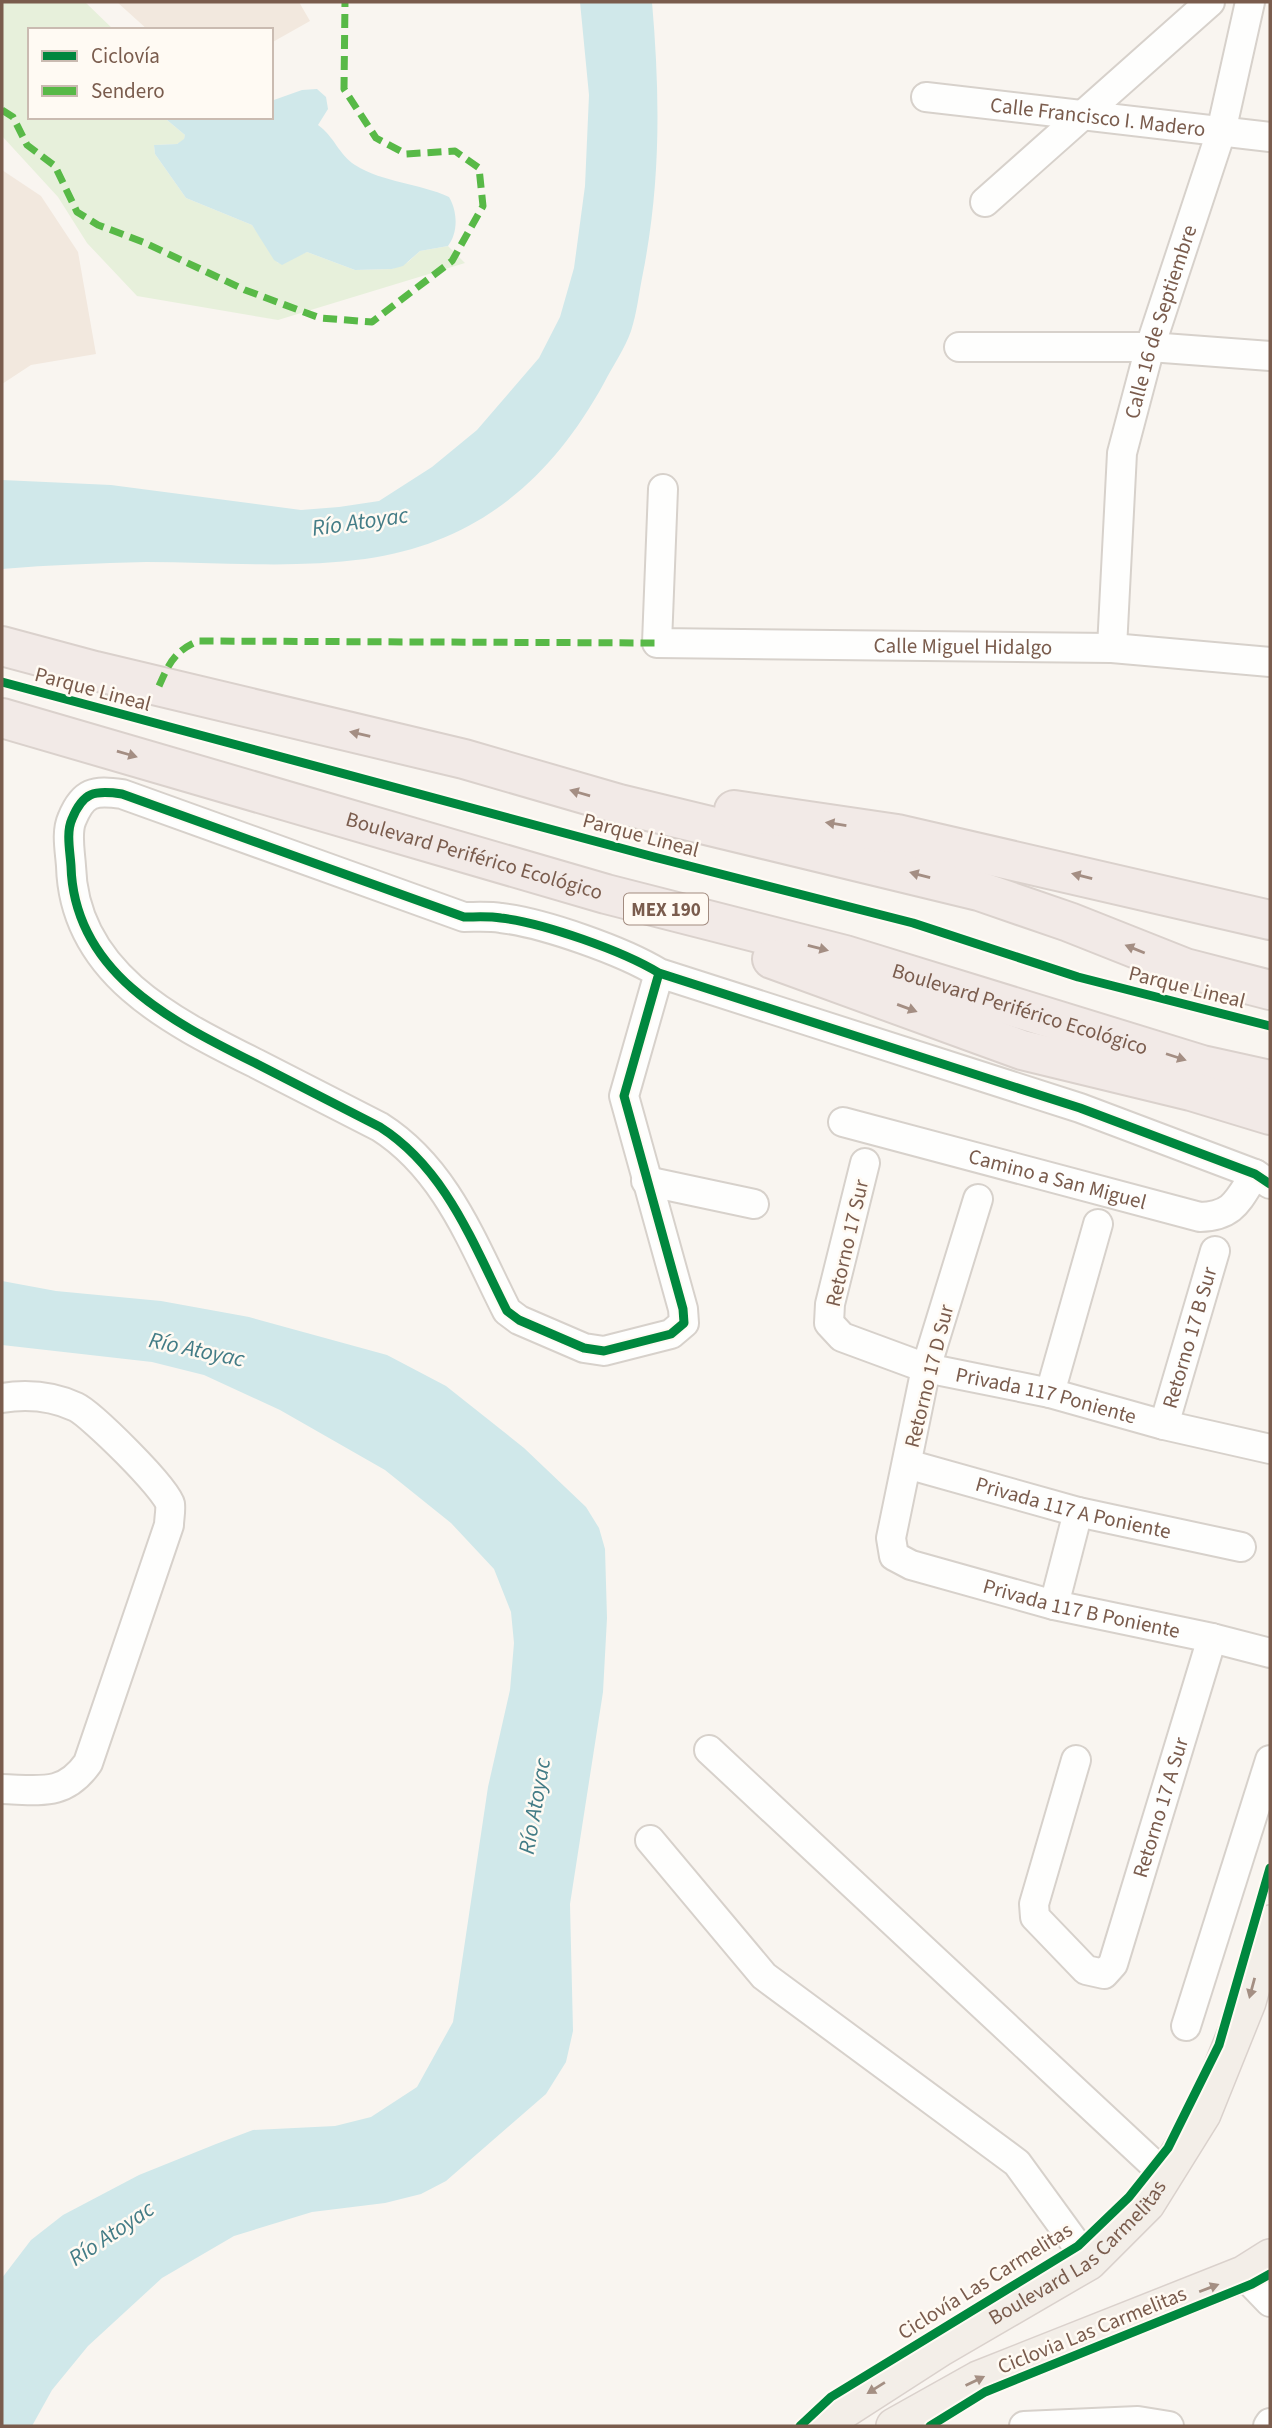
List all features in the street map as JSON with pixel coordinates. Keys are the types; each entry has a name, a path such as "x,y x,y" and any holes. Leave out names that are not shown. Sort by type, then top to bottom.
{"highway":[{"path":"2,646 94,671 464,759 619,804 979,891 1069,922 1185,968 1270,990"},
{"name":"Boulevard Periférico Ecológico","path":"2,718 606,894 845,955 1202,1065 1270,1106"},
{"path":"619,804 744,811 897,834 1270,920"}],"main road":[{"path":"1172,899 1270,911"},
{"name":"Boulevard Las Carmelitas","path":"820,2426 941,2348 1089,2262 1147,2204 1203,2114 1221,2073 1248,2002 1270,1923"},
{"path":"894,2426 990,2374 1261,2266"},
{"path":"941,2348 925,2367 922,2378 930,2393 941,2399"}],"street":[{"path":"985,202 1210,2"},
{"name":"Calle 16 de Septiembre","path":"1112,648 1122,453 1150,347 1221,132 1250,2"},
{"name":"Calle Francisco I. Madero","path":"926,97 1270,137"},
{"path":"959,347 1150,347 1270,356"},
{"name":"Calle Miguel Hidalgo","path":"663,489 657,643 1112,648 1270,662"},
{"path":"659,973 624,1096 683,1309 684,1323 671,1334 604,1350 584,1348 519,1320 507,1311 446,1192 405,1143 174,1022 131,988 93,945 79,913 71,883 69,825 79,801 99,791 122,794 464,917 501,918 525,923 632,957 659,973 1080,1108 1263,1179"},
{"name":"Camino a San Miguel","path":"843,1122 1003,1162 1200,1217 1219,1216 1231,1210 1263,1179"},
{"name":"Retorno 17 Sur","path":"829,1323 831,1304 865,1163"},
{"path":"646,1181 754,1204"},
{"name":"Retorno 17 D Sur","path":"894,1556 891,1538 926,1368 978,1199"},
{"path":"1050,1393 1098,1224"},
{"name":"Retorno 17 B Sur","path":"1164,1426 1215,1251"},
{"name":"Privada 117 Poniente","path":"829,1323 842,1337 926,1368 1050,1393 1164,1426 1270,1449"},
{"path":"2,1398 19,1395 49,1397 79,1408 158,1483 170,1503 169,1525 89,1763 76,1780 55,1790 2,1789"},
{"name":"Privada 117 A Poniente","path":"907,1464 1078,1512 1241,1547"},
{"path":"1054,1605 1078,1512"},
{"name":"Privada 117 B Poniente","path":"894,1556 911,1565 1054,1605 1270,1653"},
{"name":"Retorno 17 A Sur","path":"1076,1760 1034,1904 1035,1917 1086,1970 1104,1974 1113,1964 1212,1638"},
{"path":"709,1750 1166,2175"},
{"path":"1186,2026 1270,1760"},
{"path":"650,1840 764,1976 1017,2163 1089,2262"},
{"path":"1261,2266 1270,2302"},
{"path":"1024,2426 1138,2421 1169,2426"}],"shaded area":[{"path":"117,2 299,2 310,21 273,42 273,28 146,28"},
{"path":"2,170 41,196 78,252 96,354 31,365 2,384"}],"green space":[{"path":"2,2 85,2 112,28 28,28 28,119 167,119 185,135 184,140 177,144 154,145 155,154 186,198 252,225 278,263 307,252 355,270 392,269 408,262 420,251 448,246 465,263 278,320 137,296 87,243 58,197 2,136"}],"water":[{"name":"Río Atoyac","path":"580,2 652,2 657,104 653,205 638,302 628,337 583,418 535,477 507,501 476,522 405,551 365,559 310,564 146,562 2,569 2,480 111,485 301,510 339,507 379,501 432,467 477,430 539,358 560,317 574,268 585,186 589,95"},
{"path":"317,89 326,97 328,109 318,125 349,161 378,176 449,197 456,222 454,235 448,246 420,251 403,266 392,269 355,270 307,252 282,265 274,260 252,225 186,198 155,154 154,145 177,144 184,139 185,135 167,119 273,119 273,100 302,90"},
{"name":"Río Atoyac","path":"2,1281 56,1291 161,1301 249,1317 387,1355 446,1386 524,1448 586,1507 599,1528 605,1549 607,1618 603,1692 570,1904 573,2031 566,2062 546,2094 446,2181 421,2194 385,2203 312,2212 234,2236 162,2278 88,2346 52,2390 32,2426 2,2426 2,2278 31,2240 63,2215 139,2175 216,2144 253,2130 335,2126 371,2117 417,2087 453,2022 488,1787 510,1690 514,1643 511,1612 494,1569 451,1523 385,1470 280,1410 204,1375 152,1362 2,1345"}],"marked path":[{"path":"2,110 13,117 27,145 55,166 77,212 98,225 143,242 245,290 320,318 372,322 452,261 483,206 479,168 455,151 406,154 376,138 344,89 345,2"},
{"path":"159,686 174,659 198,641 657,643"}],"cycle path":[{"name":"Parque Lineal","path":"2,682 654,857 913,923 1078,977 1270,1026"},
{"path":"659,973 624,1096 683,1309 684,1323 671,1334 604,1351 584,1348 519,1320 507,1311 456,1210 423,1164 403,1144 380,1127 193,1031 134,990 109,965 90,937 76,904 69,848 70,824 85,798 104,792 122,794 464,917 501,918 560,932 605,947 659,973 1080,1108 1255,1174 1270,1184"},
{"name":"Ciclovía Las Carmelitas","path":"800,2426 831,2397 1078,2246 1129,2197 1168,2148 1219,2045 1270,1868"},
{"name":"Ciclovia Las Carmelitas","path":"930,2426 985,2392 1252,2284 1270,2274"}]}
